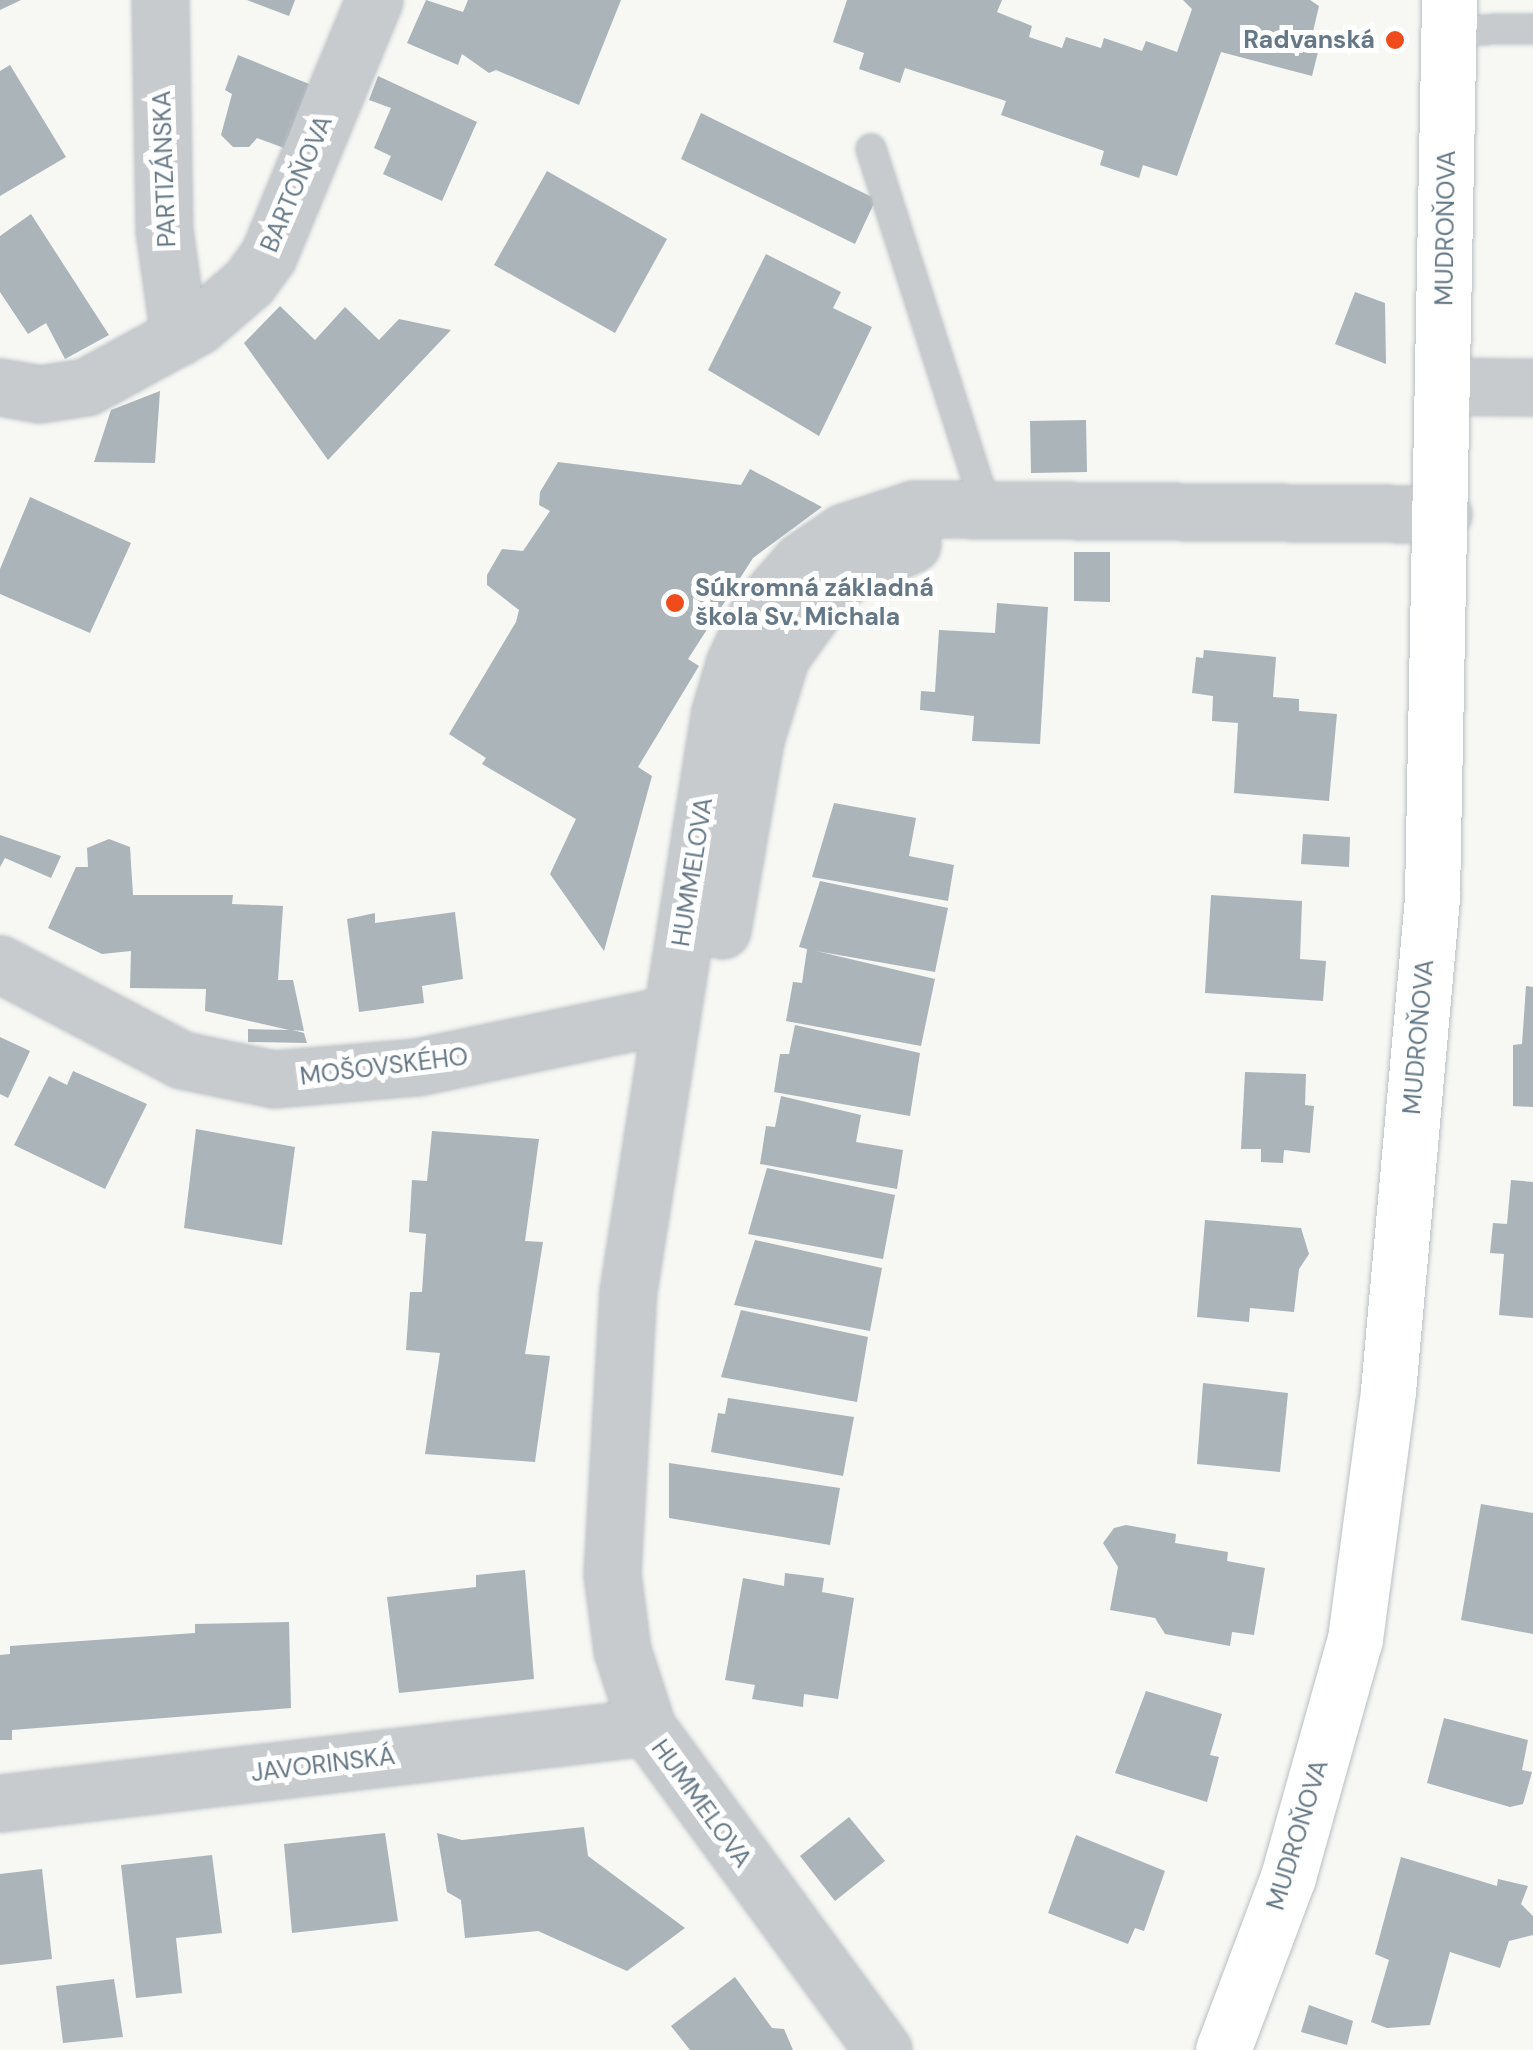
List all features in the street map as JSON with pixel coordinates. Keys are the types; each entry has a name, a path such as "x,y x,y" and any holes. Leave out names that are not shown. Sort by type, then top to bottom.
{"street":[{"name":"PARTIZÁNSKA","path":"160,0 164,230 179,337"},
{"name":"BARTOŇOVA","path":"0,387 39,394 86,387 179,337 223,308 268,256 374,0"},
{"name":"MUDROŇOVA","path":"1223,2050 1288,1876 1358,1620 1388,1391 1432,896 1443,514 1449,15"},
{"path":"1445,386 1533,387"},
{"name":"HUMMELOVA","path":"620,1400 658,1301 755,740 772,677 805,618 841,579 876,558 942,535 986,508"},
{"name":"HUMMELOVA","path":"883,2050 647,1727 626,1666 612,1574 628,1290 719,715 760,608 801,560 844,532 914,509 1443,514"},
{"name":"MOŠOVSKÉHO","path":"0,964 182,1060 274,1079 418,1067 670,1014"},
{"name":"JAVORINSKÁ","path":"0,1803 647,1727"}],"lane":[{"path":"1449,15 1533,30"},
{"path":"872,149 986,508"}],"building":[{"path":"0,0 21,0 0,10"},
{"path":"247,0 295,0 289,16"},
{"path":"426,0 463,12 468,0 621,0 579,105 496,70 489,73 462,54 458,65 407,43"},
{"path":"847,0 1002,0 997,12 1032,26 1029,37 1062,48 1066,37 1101,48 1104,38 1142,51 1146,41 1177,52 1192,9 1183,0 1310,0 1319,6 1311,40 1320,44 1312,76 1221,52 1177,176 1143,165 1139,178 1100,165 1104,151 1001,115 1006,101 905,68 900,83 859,69 864,53 833,42"},
{"path":"238,55 309,84 284,148 257,138 249,147 233,147 221,135 232,94 225,90"},
{"path":"10,65 66,157 0,196 0,71"},
{"path":"378,76 477,122 442,201 383,174 391,156 374,148 391,108 369,100"},
{"path":"701,113 876,199 855,244 681,159"},
{"path":"547,171 667,239 615,333 494,265"},
{"path":"31,214 109,335 65,359 46,323 28,334 0,292 0,236"},
{"path":"766,254 841,292 833,308 872,327 819,436 708,370"},
{"path":"1355,292 1385,303 1386,364 1335,344"},
{"path":"280,306 315,340 345,307 379,340 399,319 451,330 328,460 244,343"},
{"path":"160,391 155,463 94,462 111,410"},
{"path":"1086,420 1087,472 1031,473 1030,421"},
{"path":"558,462 741,485 750,469 822,507 753,558 688,659 699,666 638,767 652,776 604,951 550,874 576,819 482,764 486,758 449,734 516,622 519,610 487,585 487,575 502,549 523,551 550,511 539,505 540,492"},
{"path":"30,497 131,543 90,633 0,594 0,569"},
{"path":"1074,552 1110,552 1110,602 1074,601"},
{"path":"997,603 1048,607 1040,744 972,741 974,716 920,710 921,691 935,692 939,630 995,633"},
{"path":"1204,650 1276,657 1273,697 1299,699 1299,711 1337,714 1329,801 1234,793 1238,723 1212,721 1213,696 1192,693 1196,657 1203,658"},
{"path":"834,803 916,818 909,856 954,865 948,901 812,877"},
{"path":"1303,834 1350,837 1349,867 1301,864"},
{"path":"0,835 61,856 51,878 5,858 0,867"},
{"path":"109,839 130,847 133,895 233,895 232,904 283,906 278,980 293,980 304,1031 293,1030 304,1033 307,1043 248,1042 248,1029 289,1030 205,1011 206,989 130,988 131,951 102,954 48,928 76,867 88,867 87,848"},
{"path":"820,881 948,908 935,972 816,951 935,979 921,1046 786,1021 793,982 802,983 807,949 799,947"},
{"path":"1211,895 1302,901 1300,959 1326,961 1323,1001 1205,993"},
{"path":"455,912 463,979 422,986 424,1003 359,1012 347,919 375,913 375,923"},
{"path":"1526,986 1533,987 1533,1107 1513,1106 1513,1045 1522,1044"},
{"path":"795,1025 920,1053 910,1116 774,1092 780,1054 789,1054"},
{"path":"0,1037 30,1051 8,1098 0,1094"},
{"path":"73,1071 147,1104 105,1189 14,1145 49,1076 67,1085"},
{"path":"1245,1072 1306,1074 1305,1105 1314,1106 1310,1153 1284,1150 1283,1163 1261,1162 1261,1149 1241,1149"},
{"path":"781,1096 861,1115 856,1142 903,1150 897,1189 760,1164 766,1126 775,1127"},
{"path":"196,1129 295,1147 282,1245 184,1228"},
{"path":"432,1131 539,1139 525,1241 543,1242 525,1354 550,1356 535,1462 425,1454 440,1353 406,1350 410,1292 422,1292 426,1234 409,1232 412,1180 427,1181"},
{"path":"767,1168 895,1195 883,1259 748,1234"},
{"path":"1511,1180 1533,1182 1533,1318 1499,1315 1504,1254 1490,1253 1493,1223 1507,1224"},
{"path":"1205,1220 1301,1228 1309,1254 1299,1269 1294,1312 1250,1308 1249,1322 1197,1317"},
{"path":"755,1240 882,1268 870,1331 734,1305"},
{"path":"741,1310 868,1337 857,1402 721,1377"},
{"path":"1203,1383 1288,1393 1280,1472 1197,1464"},
{"path":"728,1398 854,1417 843,1476 711,1452 718,1413 725,1414"},
{"path":"669,1463 840,1488 830,1545 669,1518"},
{"path":"1481,1504 1533,1513 1533,1634 1461,1620"},
{"path":"1126,1525 1176,1534 1175,1543 1228,1552 1227,1561 1265,1568 1254,1635 1232,1632 1230,1646 1165,1634 1155,1618 1110,1610 1118,1567 1103,1543 1114,1528"},
{"path":"525,1570 534,1679 399,1693 387,1597 476,1587 476,1575"},
{"path":"785,1573 824,1578 822,1592 854,1598 838,1699 804,1694 803,1707 752,1699 755,1685 725,1680 743,1578 784,1586"},
{"path":"289,1622 291,1708 12,1730 12,1740 0,1740 0,1655 10,1654 10,1646 195,1633 195,1624"},
{"path":"1146,1691 1222,1714 1210,1755 1219,1757 1207,1802 1115,1773"},
{"path":"1444,1718 1528,1740 1522,1770 1532,1772 1523,1804 1510,1807 1427,1783"},
{"path":"849,1817 885,1861 835,1901 800,1856"},
{"path":"584,1827 588,1856 685,1928 627,1971 538,1931 465,1938 461,1900 447,1892 437,1833 462,1840"},
{"path":"385,1833 398,1921 292,1933 284,1844"},
{"path":"1076,1835 1165,1871 1144,1931 1135,1928 1128,1944 1048,1913"},
{"path":"212,1855 222,1933 176,1938 182,1993 136,1998 121,1865"},
{"path":"1401,1857 1497,1886 1498,1879 1528,1886 1521,1904 1533,1916 1533,1935 1509,1941 1500,1968 1450,1952 1430,2025 1387,2028 1371,2022 1389,1960 1375,1954"},
{"path":"42,1869 52,1959 0,1965 0,1874"},
{"path":"735,1977 772,2028 784,2029 793,2050 690,2050 671,2026"},
{"path":"114,1979 123,2037 63,2043 56,1986"},
{"path":"1309,2005 1353,2021 1347,2045 1301,2032"}],"place":[{"name":"Radvanská","path":"1395,40"},
{"name":"Súkromná základná škola Sv. Michala","path":"675,603"}]}
